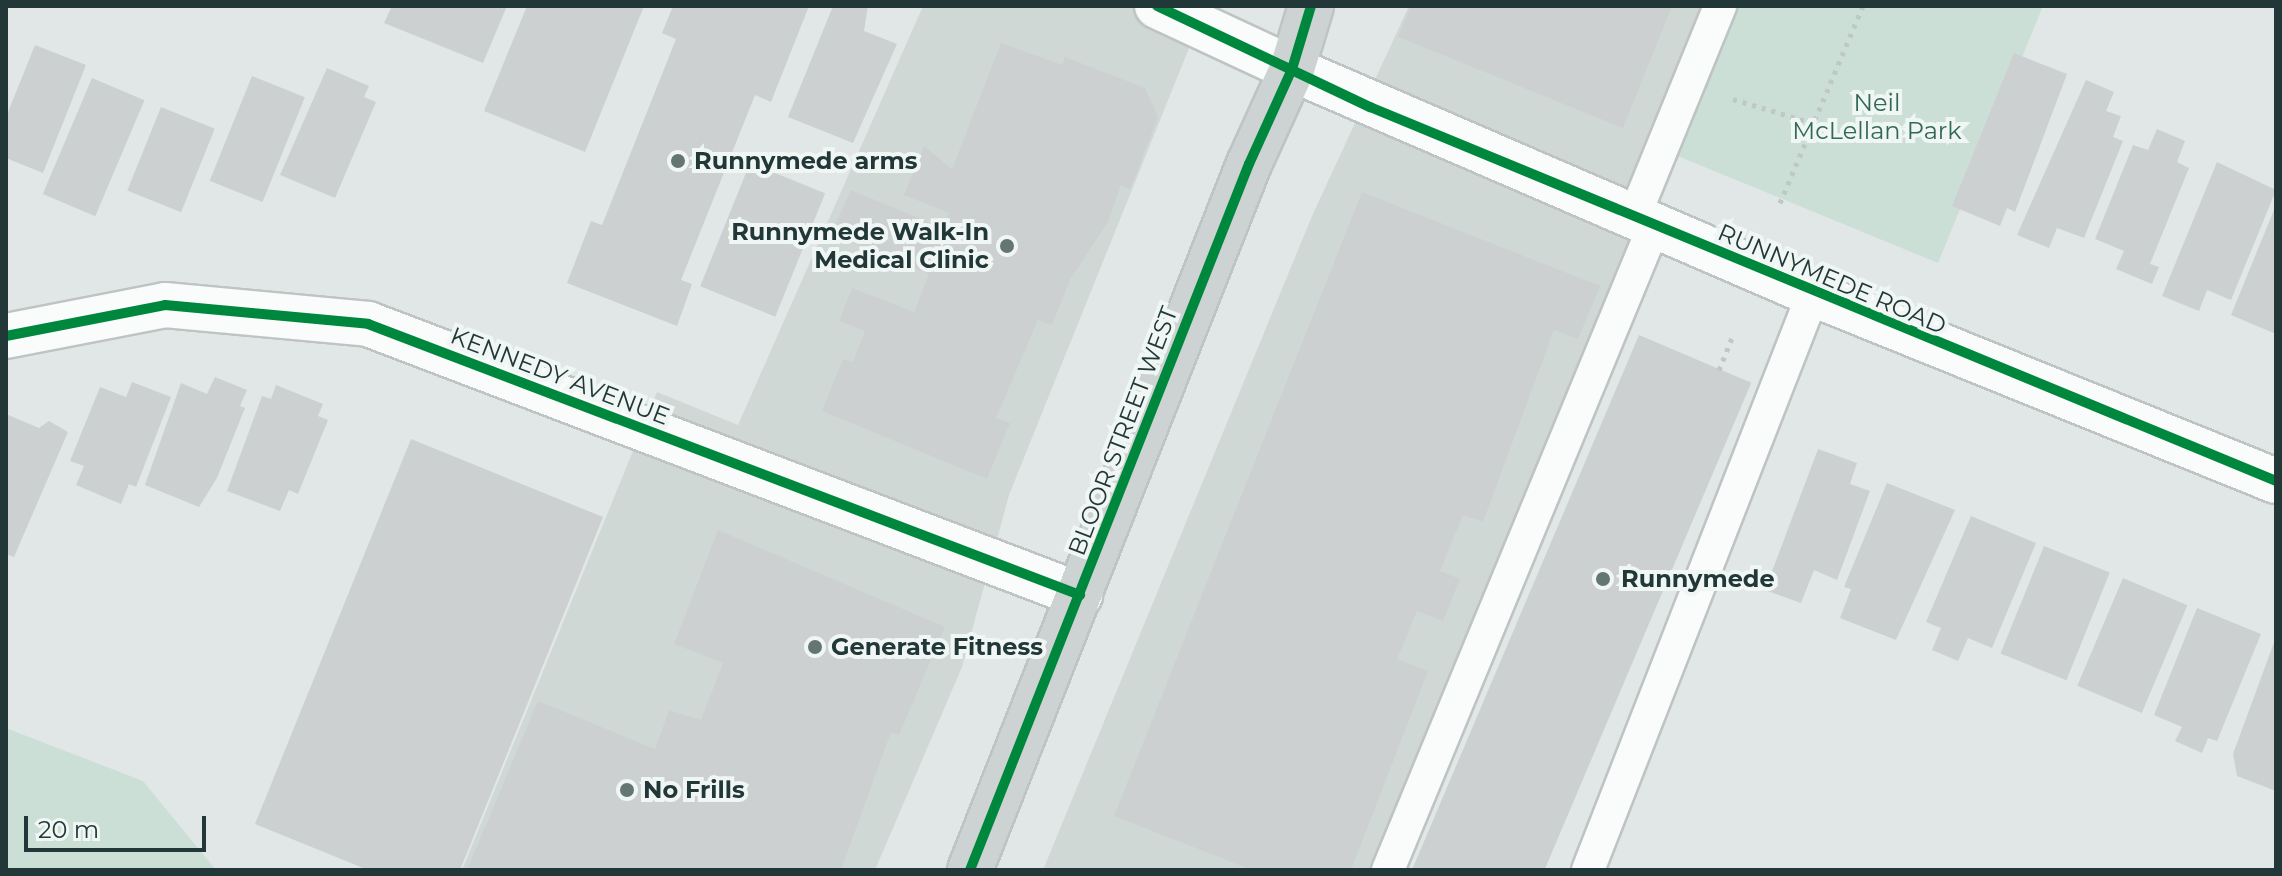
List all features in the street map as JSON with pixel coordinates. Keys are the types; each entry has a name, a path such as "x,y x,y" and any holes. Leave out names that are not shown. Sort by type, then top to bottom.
{"main road":[{"name":"BLOOR STREET WEST","path":"974,869 1249,164 1292,69 1311,6"}],"street":[{"name":"RUNNYMEDE ROAD","path":"1157,6 1292,69 1813,294 2276,481"},
{"name":"KENNEDY AVENUE","path":"6,336 165,305 368,324 1080,595"}],"lane":[{"path":"1388,870 1644,222 1687,85 1720,6"},
{"path":"1588,870 1813,294"}],"path":[{"path":"1780,203 1816,124 1863,6"},
{"path":"1687,85 1816,124"},
{"path":"1719,370 1732,338"}],"shaded area":[{"path":"923,6 1206,6 1009,495 962,667 875,870 462,870 657,392 738,425"},
{"path":"1409,6 1737,6 1381,870 1043,870 1312,216"}],"green space":[{"name":"Neil McLellan Park","path":"1737,6 2043,6 1938,263 1675,155"},
{"path":"6,728 143,781 216,870 6,870"}],"building":[{"path":"392,6 507,6 483,63 384,23"},
{"path":"527,6 644,6 585,152 484,111"},
{"name":"Runnymede arms","path":"673,6 809,6 771,102 755,95 681,280 692,284 677,326 567,283 591,221 602,225 676,39 662,33"},
{"path":"833,6 868,6 864,31 897,44 853,143 788,117"},
{"path":"1411,6 1672,6 1623,128 1398,37"},
{"path":"1001,43 1062,65 1065,57 1145,88 1158,117 1130,190 1121,185 1108,222 1070,280 1052,325 1038,320 996,418 1010,423 987,479 822,411 843,359 853,362 865,331 839,321 852,288 914,312 929,274 831,234 851,190 943,228 949,213 904,195 924,146 952,169"},
{"path":"35,45 86,65 43,173 6,158 6,117"},
{"path":"2014,53 2067,74 2015,212 2007,208 2000,226 1952,206"},
{"path":"327,68 369,86 364,97 376,102 335,198 280,175"},
{"path":"252,76 305,97 263,202 210,181"},
{"path":"92,78 144,100 95,216 43,194"},
{"path":"2086,80 2114,92 2106,111 2121,116 2113,137 2123,141 2084,238 2057,228 2049,248 2017,235"},
{"path":"161,107 215,129 181,212 127,190"},
{"path":"2157,129 2185,141 2177,162 2189,168 2150,264 2159,267 2152,284 2116,269 2124,251 2095,239 2133,145 2148,150"},
{"path":"2217,162 2276,190 2231,300 2207,290 2199,311 2162,296"},
{"path":"750,163 825,193 775,317 700,286"},
{"path":"1362,192 1600,286 1578,339 1554,330 1483,522 1463,515 1440,571 1460,579 1443,621 1417,611 1397,659 1428,671 1351,870 1252,870 1114,816"},
{"path":"2276,205 2276,334 2231,315"},
{"path":"1639,335 1751,383 1544,870 1412,870"},
{"path":"215,377 247,390 240,406 245,408 217,478 199,507 145,485 181,383 207,394"},
{"path":"132,382 171,397 136,487 129,484 121,504 76,485 84,466 70,461 100,387 126,397"},
{"path":"276,385 323,404 318,416 328,420 298,494 289,490 280,511 227,491 262,396 271,399"},
{"path":"6,414 39,428 49,421 68,432 14,557 6,554"},
{"path":"411,439 603,517 460,870 368,870 255,824"},
{"path":"1818,449 1857,463 1850,484 1870,491 1837,580 1814,570 1801,603 1765,590"},
{"path":"1887,483 1955,510 1896,640 1840,618 1851,589 1844,587"},
{"path":"1971,516 2036,543 1992,648 1968,638 1958,661 1932,650 1941,628 1926,622"},
{"path":"718,530 945,627 899,735 891,732 841,870 467,870 538,701 655,749 669,710 701,720 723,663 674,644"},
{"path":"2044,546 2110,573 2066,680 2001,654"},
{"path":"2123,578 2187,605 2142,713 2077,686"},
{"path":"2197,608 2261,634 2217,741 2208,738 2202,753 2175,741 2182,727 2154,715"},
{"path":"2276,637 2276,791 2237,776 2233,754"}],"cycle path":[{"path":"1157,6 1370,107 2276,481"},
{"path":"970,870 1249,164 1292,69 1311,6"},
{"path":"6,336 165,305 368,324 1080,595"}],"place":[{"name":"Runnymede arms","path":"678,161"},
{"name":"Runnymede Walk-In Medical Clinic","path":"1007,246"},
{"name":"Runnymede","path":"1603,579"},
{"name":"Generate Fitness","path":"815,647"},
{"name":"No Frills","path":"627,790"}]}
